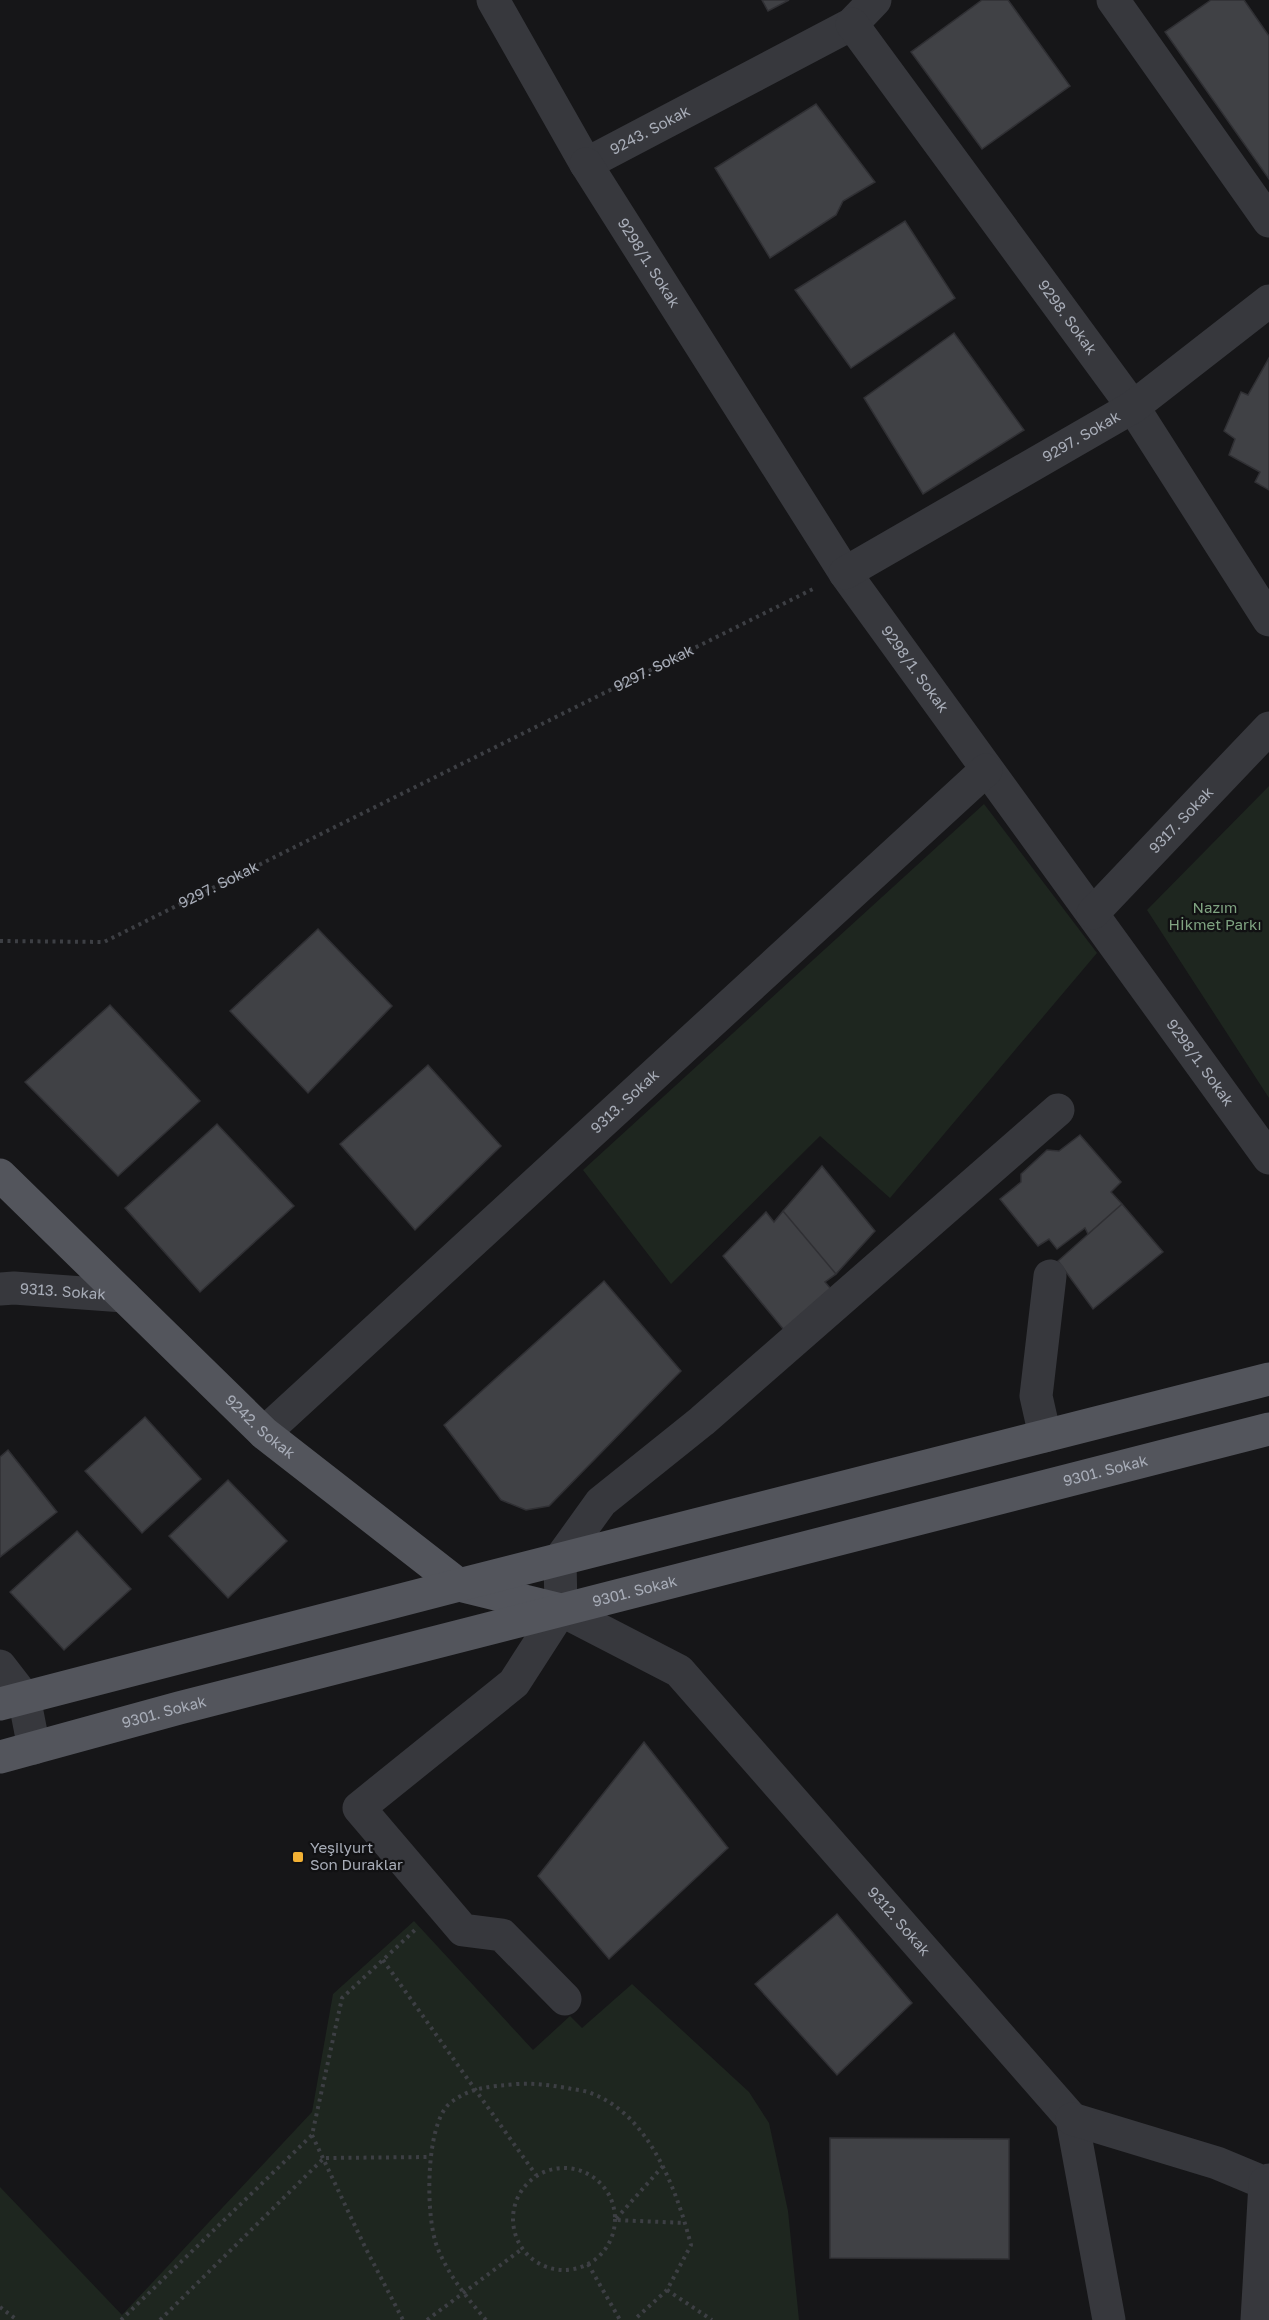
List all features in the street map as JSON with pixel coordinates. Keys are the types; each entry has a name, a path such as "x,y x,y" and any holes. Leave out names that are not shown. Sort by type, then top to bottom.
{"main road":[{"name":"9242. Sokak","path":"0,1175 264,1432 459,1585 561,1610"},
{"path":"12,1701 1269,1379"},
{"name":"9301. Sokak","path":"0,1757 561,1610 1269,1429"}],"street":[{"path":"494,0 586,164"},
{"name":"9243. Sokak","path":"586,164 852,24 875,0"},
{"path":"1113,0 1269,221"},
{"name":"9298. Sokak","path":"852,24 1133,407 1269,620"},
{"name":"9298/1. Sokak","path":"586,164 845,573 1269,1158"},
{"name":"9297. Sokak","path":"845,573 1133,407 1269,301"},
{"name":"9317. Sokak","path":"1093,913 1269,728"},
{"name":"9313. Sokak","path":"264,1432 986,770"},
{"path":"565,1999 502,1935 464,1930 359,1808 514,1683 561,1610 560,1559 602,1502 702,1421 1058,1110"},
{"path":"1045,1436 1036,1396 1050,1276"},
{"name":"9313. Sokak","path":"0,1289 124,1296"},
{"name":"9312. Sokak","path":"561,1610 679,1671 1071,2119"},
{"path":"0,1666 12,1701 34,1748"},
{"path":"1109,2320 1071,2119 1217,2163 1267,2182 1257,2320"}],"path":[{"name":"9297. Sokak","path":"0,941 104,942 845,573"},
{"path":"121,2320 312,2134 342,1998 442,1905"},
{"path":"383,1960 536,2175"},
{"path":"486,2320 463,2293 437,2247 428,2191 431,2157 438,2121 448,2105 474,2088 537,2082 593,2094 615,2107 635,2124 651,2144 663,2166 686,2223 691,2245 667,2290 634,2320"},
{"path":"312,2134 364,2247 403,2320"},
{"path":"160,2320 324,2158 431,2157"},
{"path":"615,2220 663,2166"},
{"path":"567,2168 582,2171 606,2190 613,2204 615,2220 607,2246 599,2257 574,2269 560,2270 532,2260 522,2249 512,2223 513,2209 525,2184 536,2175 551,2169 567,2168"},
{"path":"615,2220 686,2223"},
{"path":"427,2320 522,2249"},
{"path":"588,2264 620,2320"},
{"path":"667,2290 712,2320"},
{"path":"0,2307 16,2320"}],"green space":[{"name":"Nazım Hİkmet Parkı","path":"1269,786 1269,1098 1147,910"},
{"path":"984,804 1097,953 890,1198 820,1136 671,1284 583,1170"},
{"path":"414,1921 533,2050 570,2016 582,2028 632,1984 749,2092 769,2123 788,2211 799,2320 0,2320 0,2187 122,2315 312,2112 333,1994"}],"building":[{"path":"762,0 789,0 768,11"},
{"path":"982,0 1008,0 1070,86 982,149 911,52"},
{"path":"1211,0 1244,0 1269,36 1269,179 1165,32"},
{"path":"816,104 875,182 843,201 836,215 770,258 715,168"},
{"path":"905,221 955,298 851,368 795,290"},
{"path":"954,333 1024,430 923,494 864,398"},
{"path":"1269,358 1269,490 1255,482 1260,472 1229,455 1235,439 1224,431 1241,392 1248,395"},
{"path":"318,929 392,1006 308,1093 230,1011"},
{"path":"110,1005 200,1101 118,1176 25,1082"},
{"path":"428,1065 501,1146 415,1230 340,1144"},
{"path":"217,1124 294,1206 200,1292 125,1208"},
{"path":"1080,1135 1121,1182 1111,1192 1122,1204 1088,1234 1085,1228 1057,1249 1049,1239 1038,1246 1000,1199 1021,1182 1021,1174 1047,1150 1059,1151"},
{"path":"822,1166 875,1231 836,1274 783,1211"},
{"path":"1122,1204 1163,1252 1093,1309 1058,1261"},
{"path":"783,1211 836,1274 825,1282 836,1295 789,1336 723,1256 766,1212 774,1222"},
{"path":"604,1281 681,1371 549,1506 526,1510 501,1500 444,1425"},
{"path":"145,1417 201,1479 142,1533 85,1471"},
{"path":"8,1450 57,1512 0,1557 0,1457"},
{"path":"228,1480 287,1541 228,1598 169,1536"},
{"path":"77,1531 131,1589 64,1650 10,1592"},
{"path":"644,1742 728,1848 609,1959 538,1876"},
{"path":"837,1914 912,2003 837,2075 755,1984"},
{"path":"830,2138 1009,2139 1009,2259 830,2258"}],"place":[{"name":"Yeşilyurt Son Duraklar","path":"298,1857"}]}
